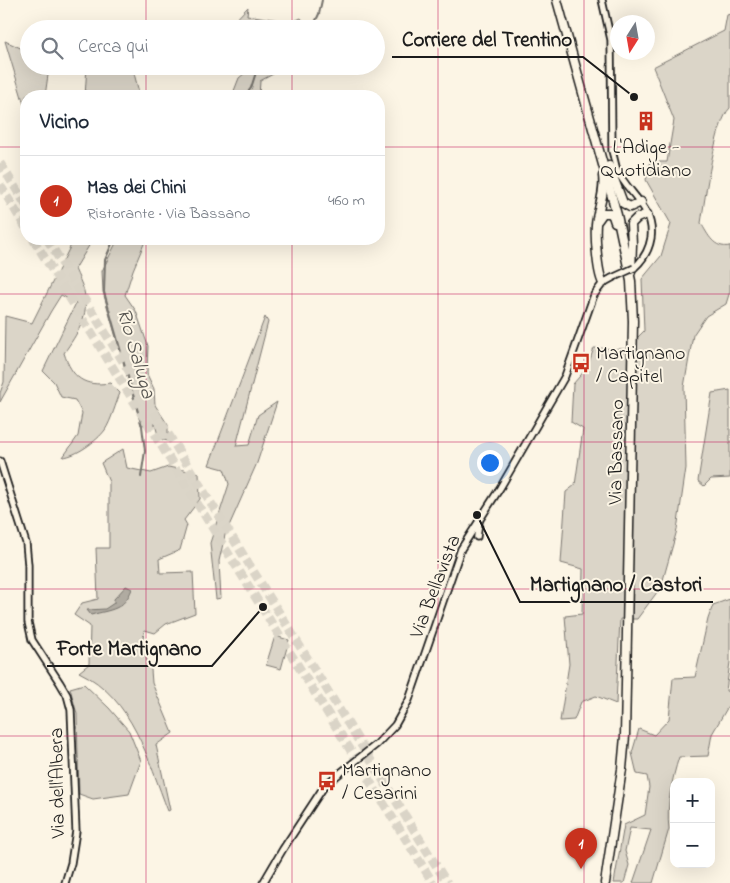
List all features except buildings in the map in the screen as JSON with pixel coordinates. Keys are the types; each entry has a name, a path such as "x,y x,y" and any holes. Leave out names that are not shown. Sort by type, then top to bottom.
{"main road":[{"name":"Via Bassano","path":"557,0 601,154 617,215 631,281 634,347 625,736 620,789 605,883"},
{"path":"601,154 608,163 623,203 630,207 641,202"},
{"path":"601,154 604,184 596,220 598,270 603,283"},
{"path":"597,224 603,213 610,213 614,218 631,281"},
{"path":"631,281 631,224 637,218 647,214"}],"street":[{"path":"602,0 611,40 612,151 614,162 621,177 641,202 651,224 650,241 643,258 634,268 603,283"},
{"name":"Via Bellavista","path":"263,883 325,786 378,744 395,725 409,700 461,549 480,521 565,376 594,295 603,283"},
{"name":"Via dell'Albera","path":"0,461 26,543 28,622 32,640 67,695 70,710 76,831 65,883"},
{"path":"477,537 480,521"}],"shaded area":[{"path":"248,7 247,15 279,20 236,20"},
{"path":"730,14 730,108 720,128 715,144 701,223 712,240 720,245 730,246 730,291 726,304 706,316 693,335 684,387 686,468 677,530 661,587 637,619 620,619 616,704 596,696 581,702 574,720 560,721 569,664 565,616 582,614 583,569 561,563 566,492 575,485 583,429 571,422 573,384 587,368 594,348 626,349 644,331 642,279 661,256 671,224 646,180 650,162 667,162 674,120 653,67 724,31 727,15"},
{"path":"5,41 20,48 20,75 48,75 46,90 20,91"},
{"path":"86,75 134,75 138,90 85,90"},
{"path":"243,75 271,75 260,81 259,90 234,90 239,78"},
{"path":"71,245 89,245 75,269 84,291 84,317 78,332 64,353 71,369 80,379 93,384 110,383 120,393 105,430 92,443 68,456 63,457 78,436 82,413 75,400 61,397 54,382 43,371 76,303 61,295 0,402 0,393 4,382 5,316 32,323"},
{"path":"115,245 143,245 125,295 136,311 148,346 147,374 154,389 155,405 168,425 168,441 159,439 155,424 141,425 103,292 102,271"},
{"path":"265,317 268,322 236,446 249,445 258,415 277,402 257,463 225,535 219,561 221,598 216,599 210,543 229,484 224,469 209,465"},
{"path":"730,390 730,478 711,479 704,486 698,481 712,393"},
{"path":"123,449 127,468 151,473 168,467 199,473 200,499 184,520 187,525 180,550 159,559 160,573 193,572 195,613 166,624 155,633 145,630 141,645 151,670 152,683 173,733 156,745 170,810 168,811 145,751 126,714 98,683 79,672 89,664 90,626 74,615 82,603 98,599 96,548 109,548 109,482 101,463"},
{"path":"126,586 132,589 125,602 121,605 111,610 91,615 87,610 105,609 114,603 114,599"},
{"path":"730,599 730,662 726,691 730,692 730,703 712,734 708,756 679,757 673,778 670,778 669,829 653,883 633,883 651,830 630,828 625,851 629,865 624,883 614,883 624,825 645,815 649,787 647,776 637,774 632,753 639,729 654,735 669,719 673,678 695,677 713,605"},
{"path":"275,636 289,640 281,669 266,665"},
{"path":"84,684 129,731 141,761 129,794 93,799 79,794 77,714 70,688"}],"waterway":[{"name":"Rio Saluga","path":"316,20 322,0"},
{"name":"Rio Saluga","path":"250,90 255,75"},
{"name":"Rio Saluga","path":"111,245 105,260 104,292 142,426 145,451 141,477"}],"tunnel":[{"path":"0,163 20,195"},
{"path":"0,185 20,218"},
{"path":"37,245 433,883"},
{"path":"51,245 447,883"}],"place":[{"name":"Corriere del Trentino","path":"634,97"},
{"name":"L'Adige - Quotidiano","path":"646,121"},
{"name":"Martignano / Capitel","path":"581,363"},
{"name":"Martignano / Castori","path":"477,515"},
{"name":"Forte Martignano","path":"263,607"},
{"name":"Martignano / Cesarini","path":"327,781"},
{"name":"Mas dei Chini","path":"581,869"}]}
